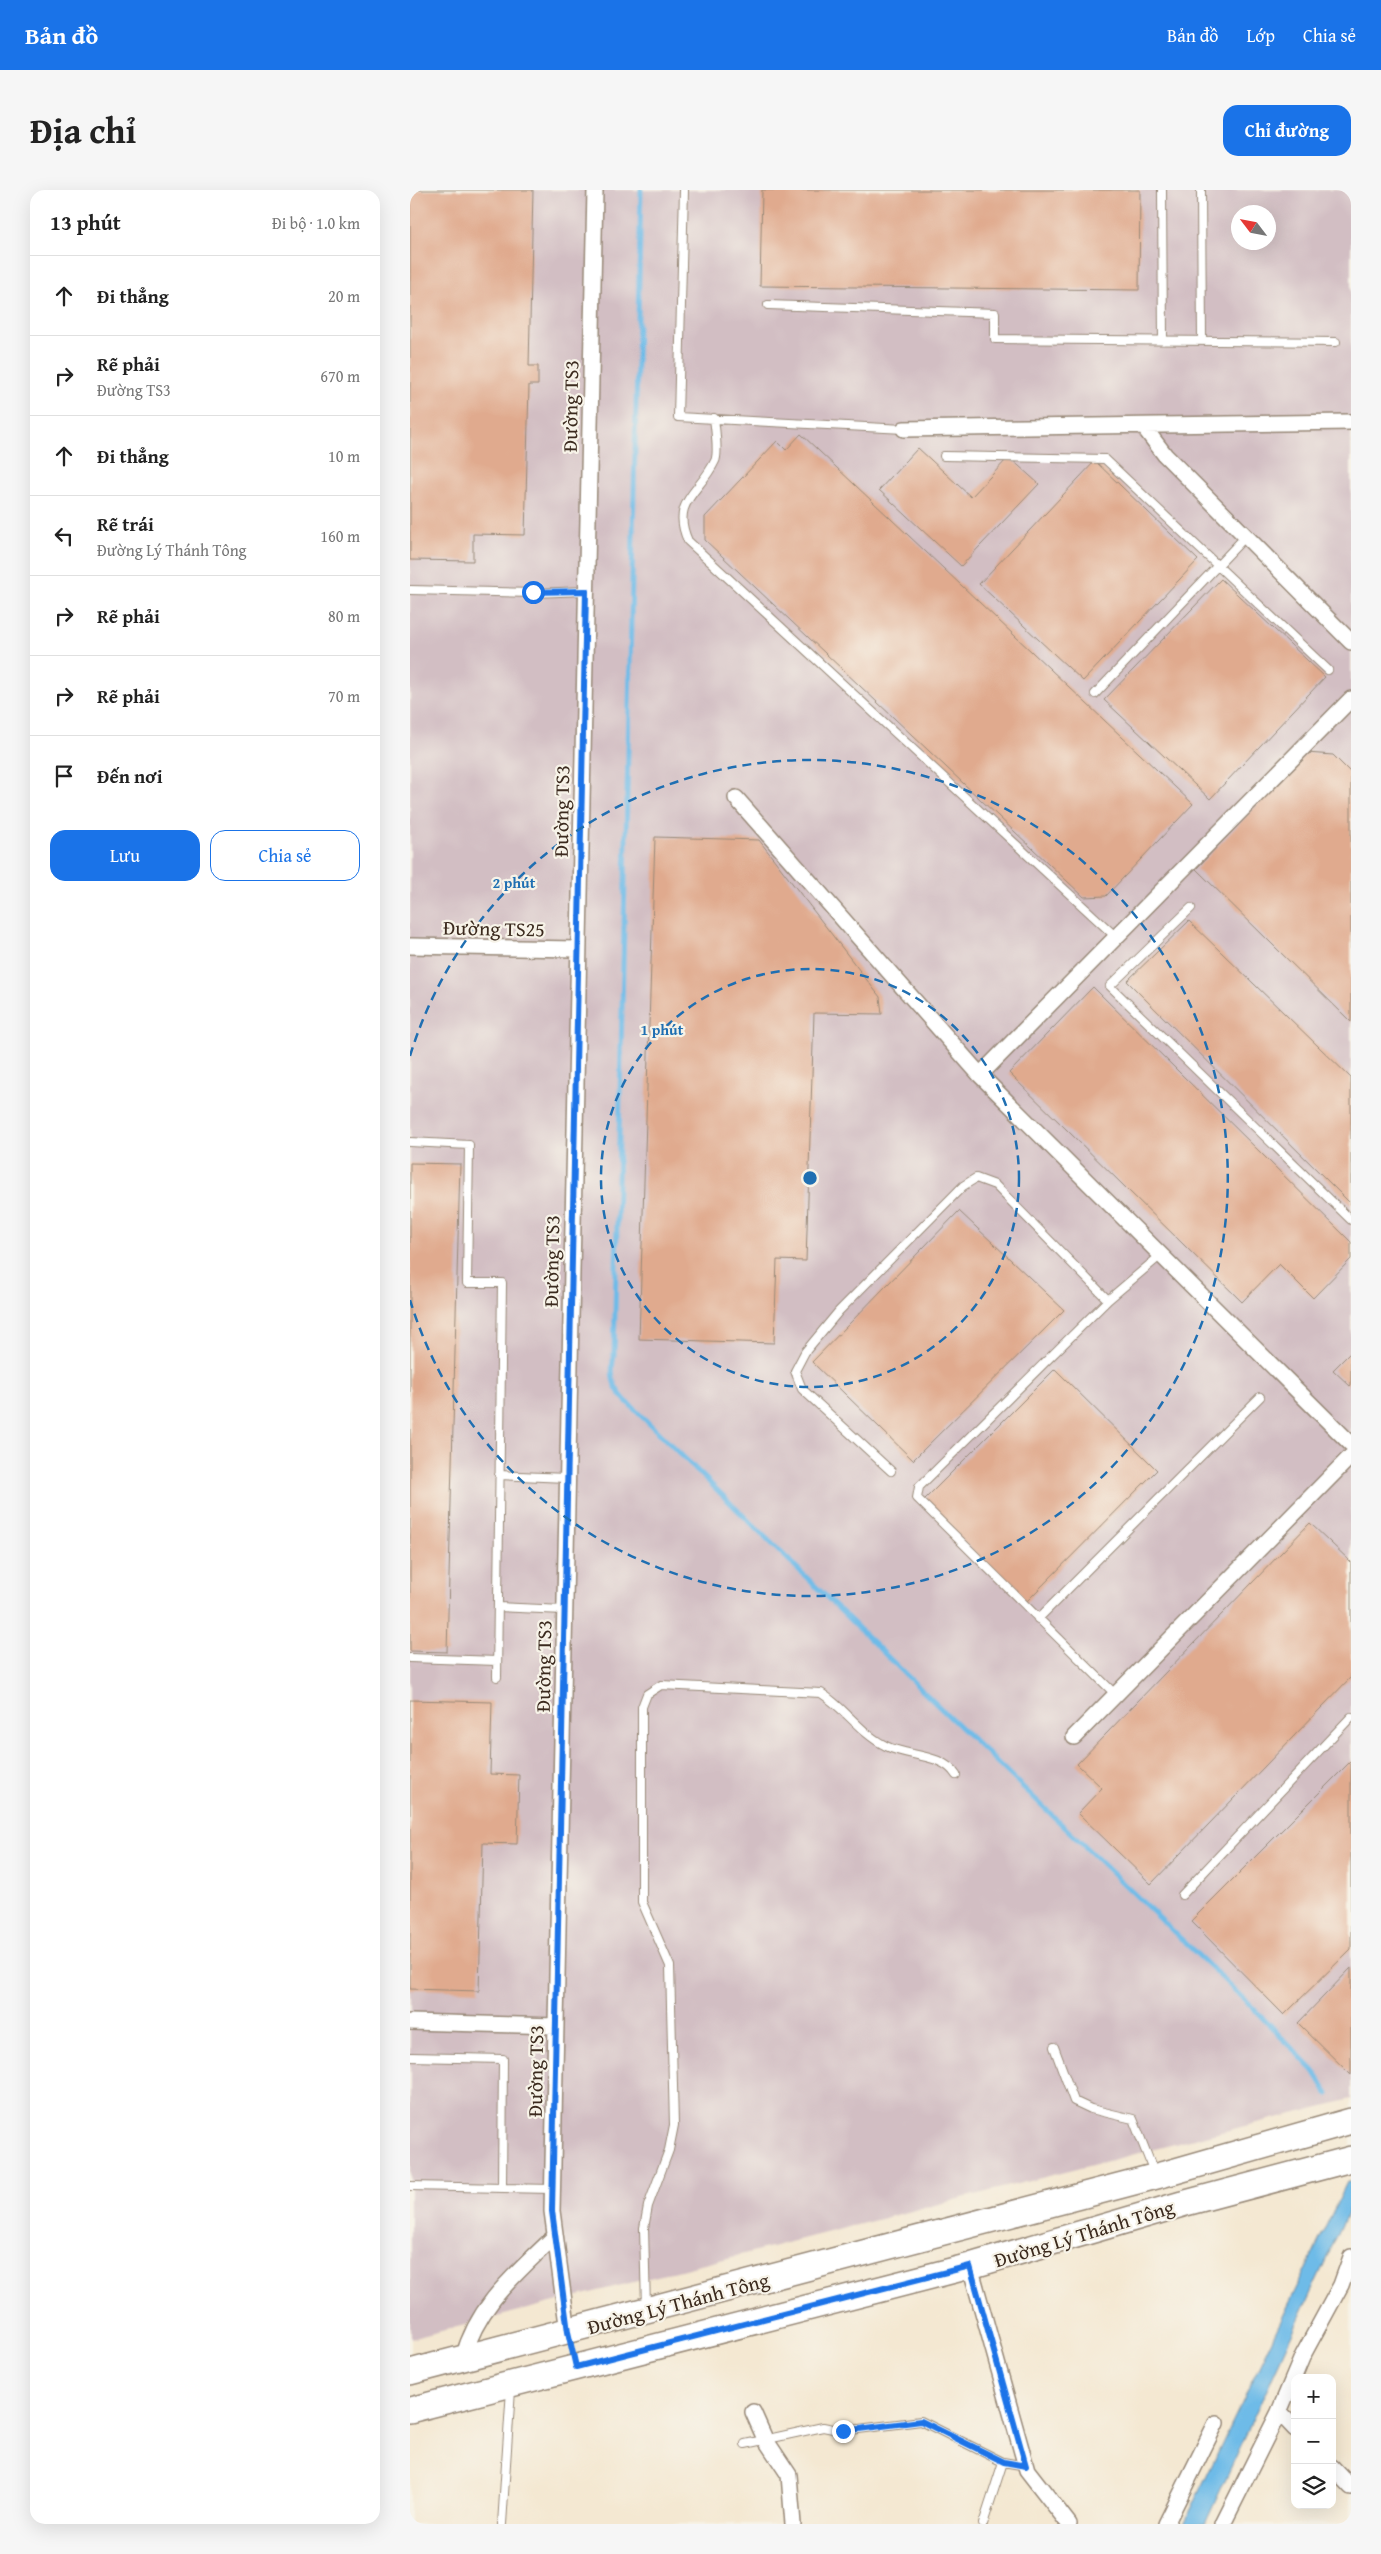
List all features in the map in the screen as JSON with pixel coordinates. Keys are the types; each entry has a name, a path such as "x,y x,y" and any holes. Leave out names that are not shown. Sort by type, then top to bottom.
{"main road":[{"name":"Đường Lý Thánh Tông","path":"410,2372 646,2312 1164,2174 1351,2122"},
{"name":"Đường Lý Thánh Tông","path":"410,2410 970,2266 1182,2204 1351,2159"},
{"path":"1164,2174 1182,2204"},
{"path":"568,2332 576,2367"}],"street":[{"name":"Đường TS3","path":"568,2332 555,2236 552,2190 577,949 595,190"},
{"path":"904,428 1351,422"},
{"path":"1143,426 1165,454 1351,642"},
{"path":"980,1076 1351,699"},
{"path":"736,798 980,1076 1351,1444"},
{"name":"Đường TS25","path":"410,946 577,949"},
{"path":"1074,1738 1351,1456"},
{"path":"410,2022 556,2026"},
{"path":"463,2358 467,2342 484,2309 555,2236"},
{"path":"1224,2524 1279,2412 1303,2355 1346,2287 1351,2257"},
{"path":"970,2266 1026,2466 1067,2523"},
{"path":"753,2412 765,2439 789,2475 793,2524"},
{"path":"1279,2412 1291,2425"},
{"path":"1166,2524 1216,2423"},
{"path":"1336,2471 1351,2487"}],"lane":[{"path":"684,190 678,417 904,428"},
{"path":"1162,190 1164,341"},
{"path":"1201,190 1202,341"},
{"path":"768,305 995,313 995,339 1336,342"},
{"path":"714,418 716,460 682,510 682,528 688,541 1116,937"},
{"path":"944,456 1105,459 1328,670"},
{"path":"1095,694 1246,536"},
{"path":"410,590 586,591"},
{"path":"1191,908 1110,986 1351,1220"},
{"path":"410,1142 469,1145 467,1283 502,1283 497,1677"},
{"path":"891,1471 802,1390 795,1371 806,1352 839,1311 964,1186 976,1178 995,1185 1108,1300"},
{"path":"1116,1695 918,1498 917,1493 918,1487 1108,1300 1161,1255"},
{"path":"1038,1619 1260,1397"},
{"path":"499,1475 566,1478"},
{"path":"498,1607 564,1610"},
{"path":"410,1658 497,1661"},
{"path":"646,2312 644,2228 648,2206 669,2150 674,2125 670,1966 642,1902 642,1707 647,1694 661,1685 821,1693 836,1702 869,1735 887,1746 941,1761 951,1768 956,1775"},
{"path":"1182,1895 1351,1716"},
{"path":"1054,2047 1074,2101 1085,2107 1131,2117 1136,2121 1164,2174"},
{"path":"410,2057 503,2059 502,2188"},
{"path":"410,2186 552,2190"},
{"path":"502,2524 511,2384"},
{"path":"745,2444 823,2427 843,2431 921,2421 1004,2462 1026,2466"},
{"path":"983,2524 1004,2462"}],"shaded area":[{"path":"410,190 1351,190 1351,2099 410,2339"}],"water":[{"path":"1347,2182 1351,2182 1351,2205 1205,2524 1184,2524"}],"building":[{"path":"410,190 533,190 529,366 538,366 538,385 529,385 525,535 473,534 473,561 410,560"},
{"path":"762,190 1140,190 1139,290 760,286"},
{"path":"801,434 1193,804 1106,896 1084,897 705,540 705,517 777,441 786,450"},
{"path":"918,448 971,497 1009,457 1039,484 961,566 879,490"},
{"path":"1095,461 1198,560 1083,681 979,584"},
{"path":"1221,579 1325,677 1210,799 1104,700"},
{"path":"1307,753 1333,755 1351,773 1351,1022 1196,869"},
{"path":"655,837 759,840 880,997 882,1014 814,1013 806,1261 777,1260 774,1343 639,1339"},
{"path":"1189,921 1351,1078 1351,1204 1127,981"},
{"path":"1093,987 1351,1242 1351,1259 1313,1298 1279,1264 1242,1302 1009,1073"},
{"path":"410,1163 460,1164 447,1652 410,1651"},
{"path":"959,1211 1064,1310 913,1460 812,1362"},
{"path":"1351,1352 1351,1385 1350,1386 1333,1370"},
{"path":"1055,1369 1157,1470 1025,1603 923,1501"},
{"path":"1310,1523 1351,1562 1351,1677 1151,1884 1078,1813 1102,1788 1077,1764"},
{"path":"410,1700 492,1702 490,1774 519,1775 517,1844 483,1843 479,1991 410,1989"},
{"path":"1351,1761 1351,1949 1284,2015 1191,1921"},
{"path":"1351,1968 1351,2075 1298,2023"}],"waterway":[{"path":"641,190 614,1355 612,1368 615,1385 625,1400 932,1700 1250,2005 1314,2071 1328,2094"}],"route":[{"path":"533,592 586,591 552,2211 568,2332 576,2367 970,2266 1018,2443 1026,2466 1004,2462 921,2421 843,2431"}]}
